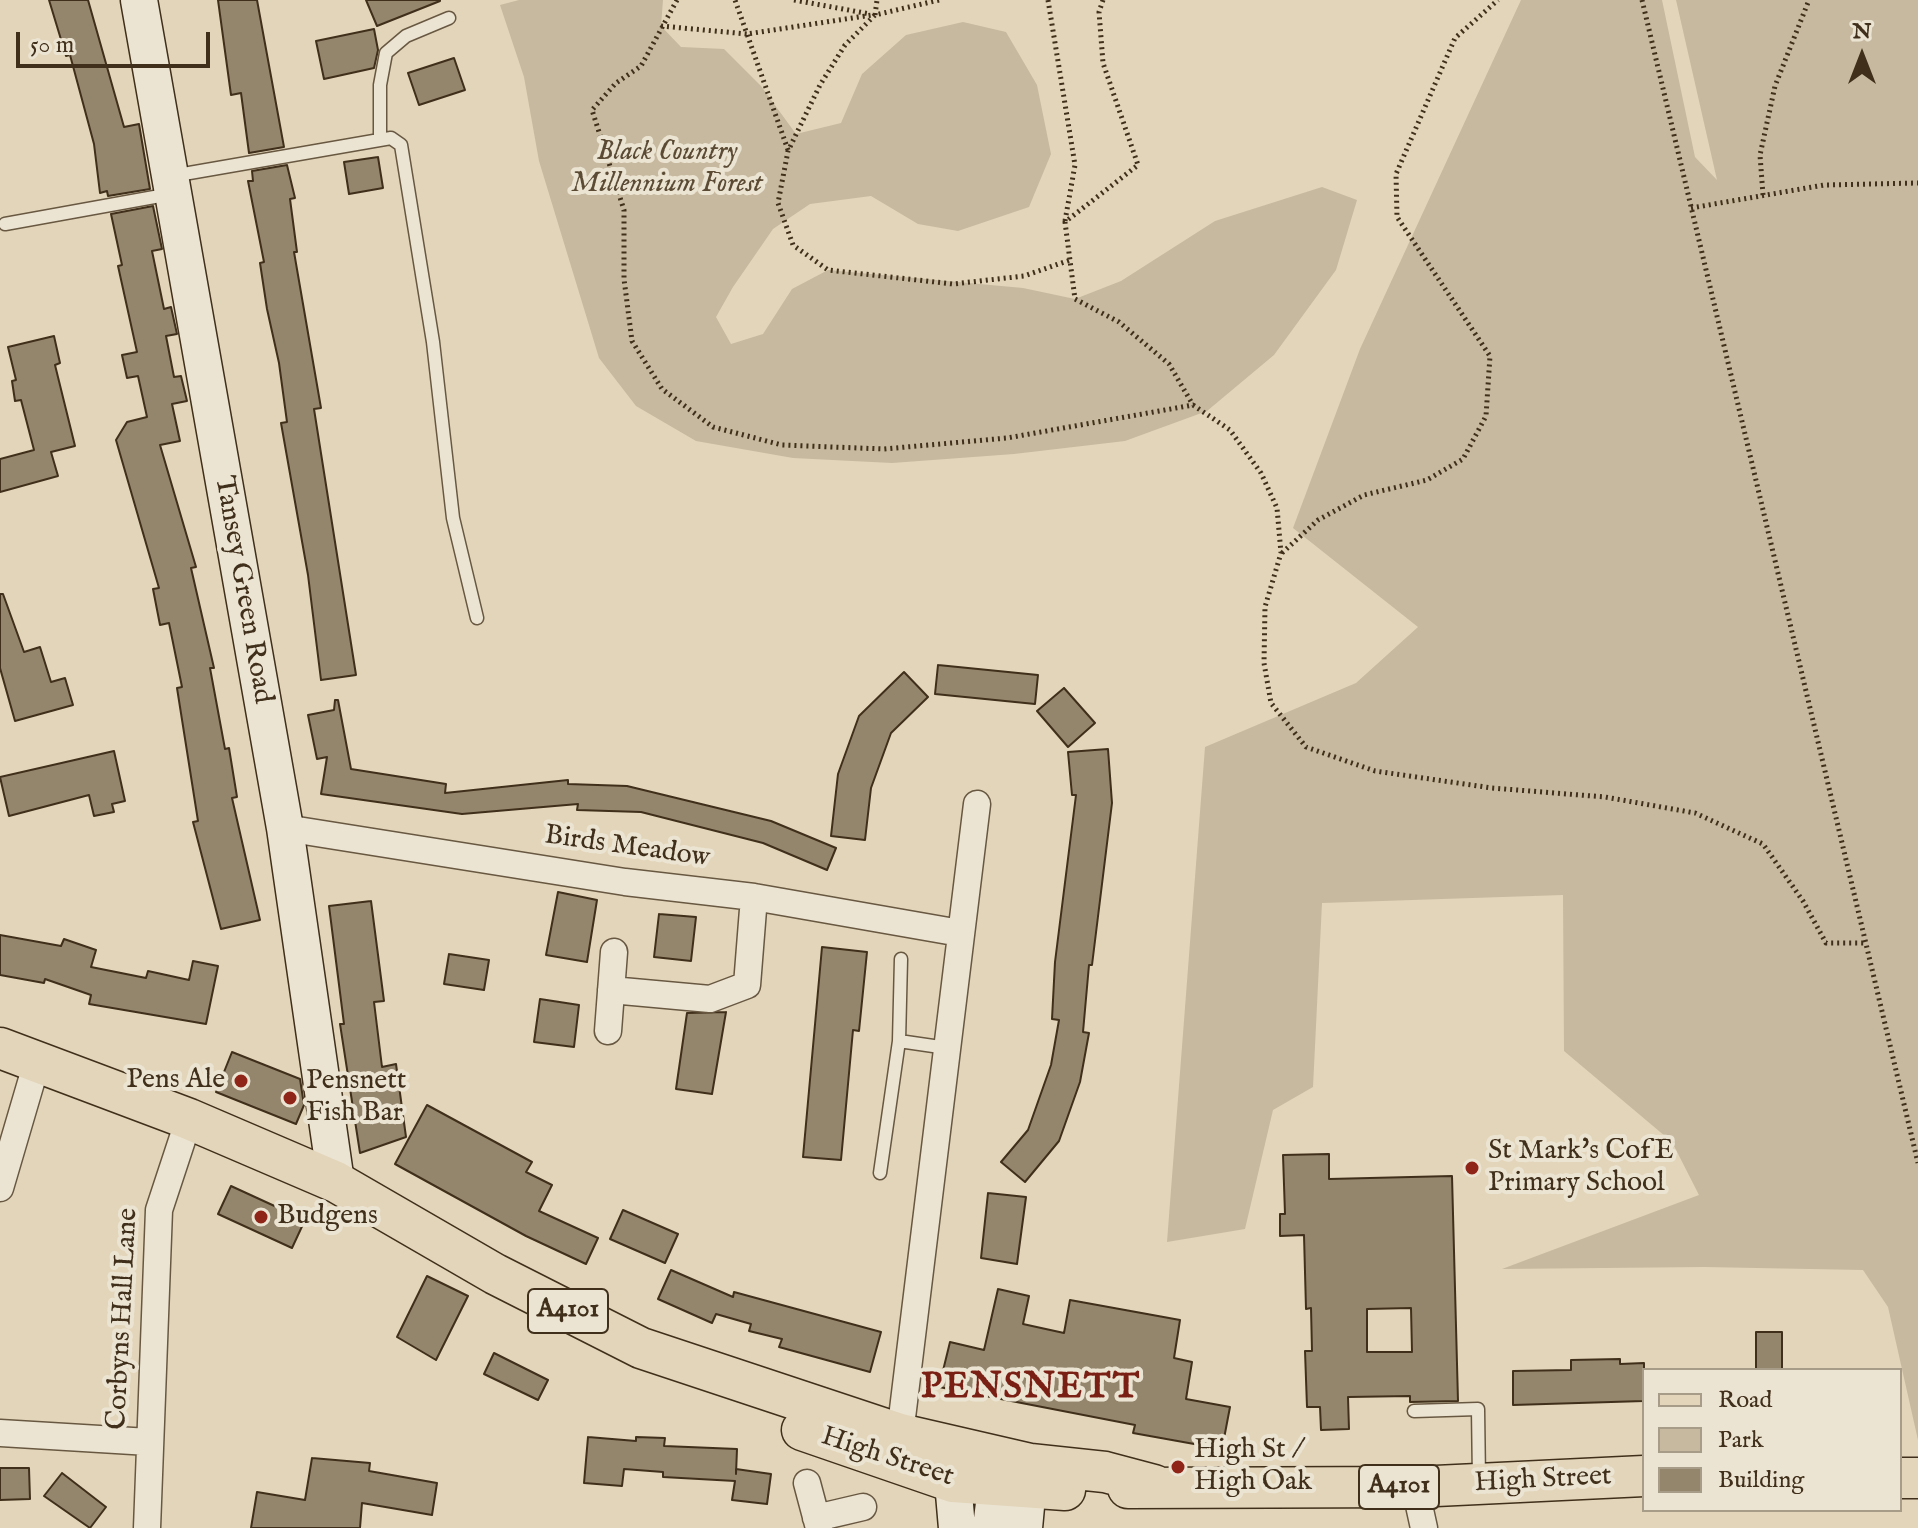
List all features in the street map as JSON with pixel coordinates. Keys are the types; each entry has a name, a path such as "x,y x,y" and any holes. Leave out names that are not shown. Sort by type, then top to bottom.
{"main road":[{"name":"High Street","path":"0,1048 189,1119 336,1182 495,1274 641,1348 1018,1475"},
{"name":"High Street","path":"641,1348 708,1397 953,1482 1018,1475 1105,1472 1154,1485 1415,1487 1642,1476"}],"street":[{"name":"Tansey Green Road","path":"139,0 285,828 336,1182"},
{"path":"900,1434 977,804"},
{"name":"Birds Meadow","path":"285,828 625,882 754,897 960,933"},
{"path":"611,990 710,999 747,985 754,897"},
{"path":"608,1031 614,952"},
{"path":"0,1188 37,1062"},
{"name":"Corbyns Hall Lane","path":"147,1528 159,1210 189,1119"},
{"path":"0,1433 149,1442"},
{"path":"991,1528 1018,1475"},
{"path":"1018,1475 1024,1528"},
{"path":"953,1482 957,1528"},
{"path":"807,1483 817,1523 863,1507"},
{"path":"1415,1487 1424,1528"}],"lane":[{"path":"380,140 380,85 386,53 406,36 449,18"},
{"path":"5,224 380,140 391,138 401,145 433,342 453,518 477,618"},
{"path":"880,1173 899,1041 901,959"},
{"path":"899,1041 947,1048"},
{"path":"1414,1411 1478,1409 1479,1483"}],"path":[{"path":"677,0 641,66 616,83 592,110 624,210 624,279 632,341 662,389 713,427 782,445 884,449 1007,438 1193,405"},
{"path":"735,0 788,151"},
{"path":"794,0 875,15"},
{"path":"877,0 875,15 845,45 820,85 788,151 778,203 793,245 828,270 953,284 1024,276 1070,260"},
{"path":"661,26 747,34 875,15 939,0"},
{"path":"1048,0 1075,165 1065,222 1075,299 1119,322 1169,364 1193,405 1230,430 1261,473 1277,508 1281,553 1265,607 1264,663 1271,703 1306,747 1375,771 1492,788 1605,797 1695,813 1763,844 1803,901 1826,943 1866,943"},
{"path":"1065,222 1138,165 1103,63 1099,12 1103,0"},
{"path":"1281,553 1318,520 1364,495 1427,480 1463,459 1486,416 1490,356 1397,217 1396,174 1455,38 1498,0"},
{"path":"1642,0 1918,1163"},
{"path":"1763,195 1760,155 1775,86 1809,0"},
{"path":"1691,208 1824,185 1918,183"}],"green space":[{"name":"Black Country Millennium Forest","path":"519,0 663,0 661,26 681,47 724,49 761,86 796,134 841,123 862,74 906,35 963,22 1006,32 1037,85 1051,154 1029,207 958,231 918,224 871,196 810,204 773,229 716,317 731,344 763,334 792,289 828,270 1023,288 1075,299 1121,281 1215,221 1322,187 1357,200 1336,270 1274,355 1207,411 1125,441 1014,454 892,463 793,458 696,441 636,406 599,358 539,161 524,77 500,5"},
{"path":"1521,0 1662,0 1695,157 1717,180 1676,0 1918,0 1918,1440 1888,1307 1863,1270 1704,1267 1502,1269 1699,1195 1672,1142 1564,1051 1563,895 1322,903 1313,1087 1273,1110 1245,1229 1167,1242 1205,747 1356,683 1418,627 1293,528 1360,349"}],"building":[{"path":"49,0 88,0 124,127 139,124 150,189 108,196 107,191 100,193 94,144 70,55 66,56"},
{"path":"218,0 257,0 284,147 249,153 241,93 231,95"},
{"path":"366,0 440,0 440,1 377,26"},
{"path":"374,29 378,50 374,68 324,79 316,41"},
{"path":"454,58 465,90 419,105 408,73"},
{"path":"378,157 383,188 349,194 344,162"},
{"path":"287,165 295,198 290,199 297,252 294,252 321,408 314,409 356,675 321,680 308,575 281,423 287,422 279,363 267,309 260,263 264,262 248,181 253,181 252,171"},
{"path":"153,206 162,249 152,251 164,309 171,307 177,334 166,336 174,377 181,376 187,401 172,404 180,441 160,445 196,567 191,568 214,668 210,668 237,797 232,798 260,920 221,929 193,822 198,821 177,688 182,687 169,623 160,625 153,589 159,588 116,440 127,422 147,417 138,376 127,378 122,355 137,352 118,266 122,265 111,214"},
{"path":"54,336 60,363 55,365 75,446 51,452 58,476 0,492 0,459 34,450 21,400 15,401 12,381 16,380 8,347"},
{"path":"0,594 3,594 24,652 40,647 51,682 65,678 73,705 15,721 0,668"},
{"path":"938,665 1038,675 1035,704 935,694"},
{"path":"904,672 928,697 891,733 871,788 865,840 831,836 838,774 859,716"},
{"path":"1064,688 1095,723 1068,747 1037,711"},
{"path":"335,700 338,700 351,769 446,784 445,793 568,780 568,784 627,786 771,821 836,848 827,870 763,843 641,812 577,810 578,804 462,814 321,794 327,757 317,759 308,715 334,710"},
{"path":"1108,749 1112,803 1092,965 1089,965 1083,1032 1089,1033 1080,1082 1059,1141 1025,1182 1001,1162 1028,1130 1051,1065 1059,1020 1052,1019 1055,962 1076,795 1072,795 1068,752"},
{"path":"114,751 125,801 112,804 114,812 94,816 89,795 9,816 0,777"},
{"path":"558,892 597,900 587,962 546,955"},
{"path":"371,901 384,1001 374,1002 382,1067 396,1064 406,1137 360,1153 340,1024 344,1024 329,906"},
{"path":"659,914 696,917 691,961 654,957"},
{"path":"0,935 61,946 64,939 96,950 91,967 146,978 148,971 189,980 193,961 218,966 206,1024 89,1004 91,995 45,979 44,983 0,975"},
{"path":"822,947 867,952 859,1031 853,1030 841,1160 803,1157"},
{"path":"449,954 489,960 484,990 444,984"},
{"path":"540,999 579,1005 574,1047 534,1042"},
{"path":"726,1012 712,1094 676,1089 687,1013"},
{"path":"232,1052 300,1079 304,1105 296,1124 216,1092"},
{"path":"427,1105 532,1162 526,1172 552,1185 539,1211 598,1238 586,1264 526,1236 395,1164"},
{"path":"1329,1154 1329,1179 1452,1176 1458,1401 1410,1402 1410,1396 1348,1397 1349,1429 1321,1430 1320,1407 1307,1407 1305,1351 1312,1351 1311,1308 1306,1309 1304,1235 1280,1236 1280,1214 1285,1214 1283,1155","holes":["1411,1308 1412,1352 1367,1352 1367,1309"]},
{"path":"231,1186 305,1220 292,1248 218,1214"},
{"path":"988,1193 1026,1197 1017,1264 981,1258"},
{"path":"623,1210 678,1234 665,1263 610,1239"},
{"path":"671,1270 733,1297 734,1292 881,1332 870,1372 779,1347 782,1339 749,1331 751,1324 716,1314 712,1323 658,1299"},
{"path":"427,1276 468,1296 436,1360 397,1337"},
{"path":"998,1289 1029,1296 1023,1324 1064,1333 1070,1300 1180,1320 1174,1358 1192,1362 1186,1399 1230,1407 1222,1449 1133,1433 1135,1425 939,1387 950,1342 984,1350"},
{"path":"1756,1332 1782,1332 1782,1368 1756,1368"},
{"path":"494,1353 548,1380 538,1400 484,1374"},
{"path":"1620,1359 1620,1364 1644,1363 1642,1401 1513,1405 1513,1371 1571,1370 1571,1360"},
{"path":"588,1437 636,1441 636,1437 665,1438 664,1446 737,1449 736,1469 771,1474 767,1504 732,1500 735,1481 663,1477 663,1472 624,1469 622,1486 584,1483"},
{"path":"312,1458 370,1463 369,1471 437,1483 432,1515 362,1503 360,1528 251,1528 257,1492 305,1500"},
{"path":"0,1468 29,1468 30,1499 0,1500"},
{"path":"62,1473 106,1507 90,1528 44,1496"}],"place":[{"name":"Pens Ale","path":"241,1081"},
{"name":"Pensnett Fish Bar","path":"290,1098"},
{"name":"St Mark's CofE Primary School","path":"1472,1168"},
{"name":"Budgens","path":"261,1217"},
{"name":"High St / High Oak","path":"1178,1467"}],"district":[{"name":"PENSNETT","path":"1031,1390"}]}
